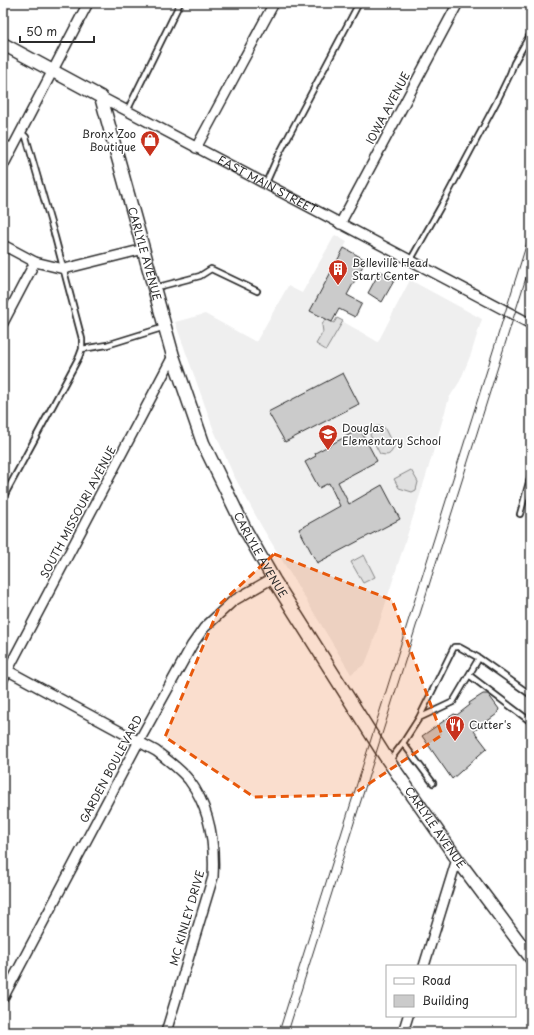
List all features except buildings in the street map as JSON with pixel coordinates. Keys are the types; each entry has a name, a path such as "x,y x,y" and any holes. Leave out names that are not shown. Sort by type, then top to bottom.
{"main road":[{"name":"EAST MAIN STREET","path":"3,44 101,97"},
{"name":"CARLYLE AVENUE","path":"101,97 173,356 203,444 246,531 273,578 389,761 458,859 529,952"}],"street":[{"path":"3,166 88,3"},
{"path":"196,148 274,3"},
{"name":"IOWA AVENUE","path":"340,224 458,3"},
{"name":"EAST MAIN STREET","path":"101,97 265,185 531,324"},
{"path":"3,245 35,262 64,269 144,249"},
{"path":"3,324 35,262"},
{"name":"SOUTH MISSOURI AVENUE","path":"4,673 173,356"},
{"name":"GARDEN BOULEVARD","path":"3,998 192,645 204,628 233,601 273,578"},
{"name":"MC KINLEY DRIVE","path":"4,673 156,751 172,763 189,780 200,799 208,819 213,838 213,877 166,1032"},
{"path":"424,965 458,859"},
{"path":"403,1032 408,1017"}],"lane":[{"path":"128,112 180,3"},
{"path":"265,185 291,131 359,3"},
{"path":"410,261 445,199 497,101 514,63 530,36"},
{"path":"3,498 82,349 82,339 64,269 26,137 21,132"},
{"path":"3,142 13,147"},
{"path":"154,288 200,276 211,269 257,291"},
{"path":"82,349 107,345 165,327"},
{"path":"520,514 531,474"},
{"path":"389,761 419,718 454,647 459,646 479,658 531,695"},
{"path":"419,718 453,702 479,658"},
{"path":"469,675 531,722"},
{"path":"403,743 432,783"}],"highlighted area":[{"path":"274,554 392,600 442,735 352,795 254,797 165,737 221,603"}],"shaded area":[{"name":"Douglas Elementary School","path":"335,235 347,242 310,311 334,323 337,318 378,342 410,280 482,319 471,354 460,381 449,398 371,649 365,664 351,674 262,527 233,474 213,428 175,322 205,314 256,342 288,286 302,293"},
{"path":"337,318 343,321 326,350 316,344 323,332 322,325 325,319 334,323"},
{"path":"377,426 384,427 394,447 389,454 380,454 370,435 373,428"},
{"path":"411,470 418,482 416,490 412,492 399,488 394,479"},
{"path":"364,555 375,577 363,583 351,562"}],"tram line":[{"path":"279,1032 531,230"},
{"path":"288,1032 531,262"}],"place":[{"name":"Bronx Zoo Boutique","path":"150,157"},
{"name":"Belleville Head Start Center","path":"338,286"},
{"name":"Douglas Elementary School","path":"328,451"},
{"name":"Cutter's","path":"455,742"}]}
